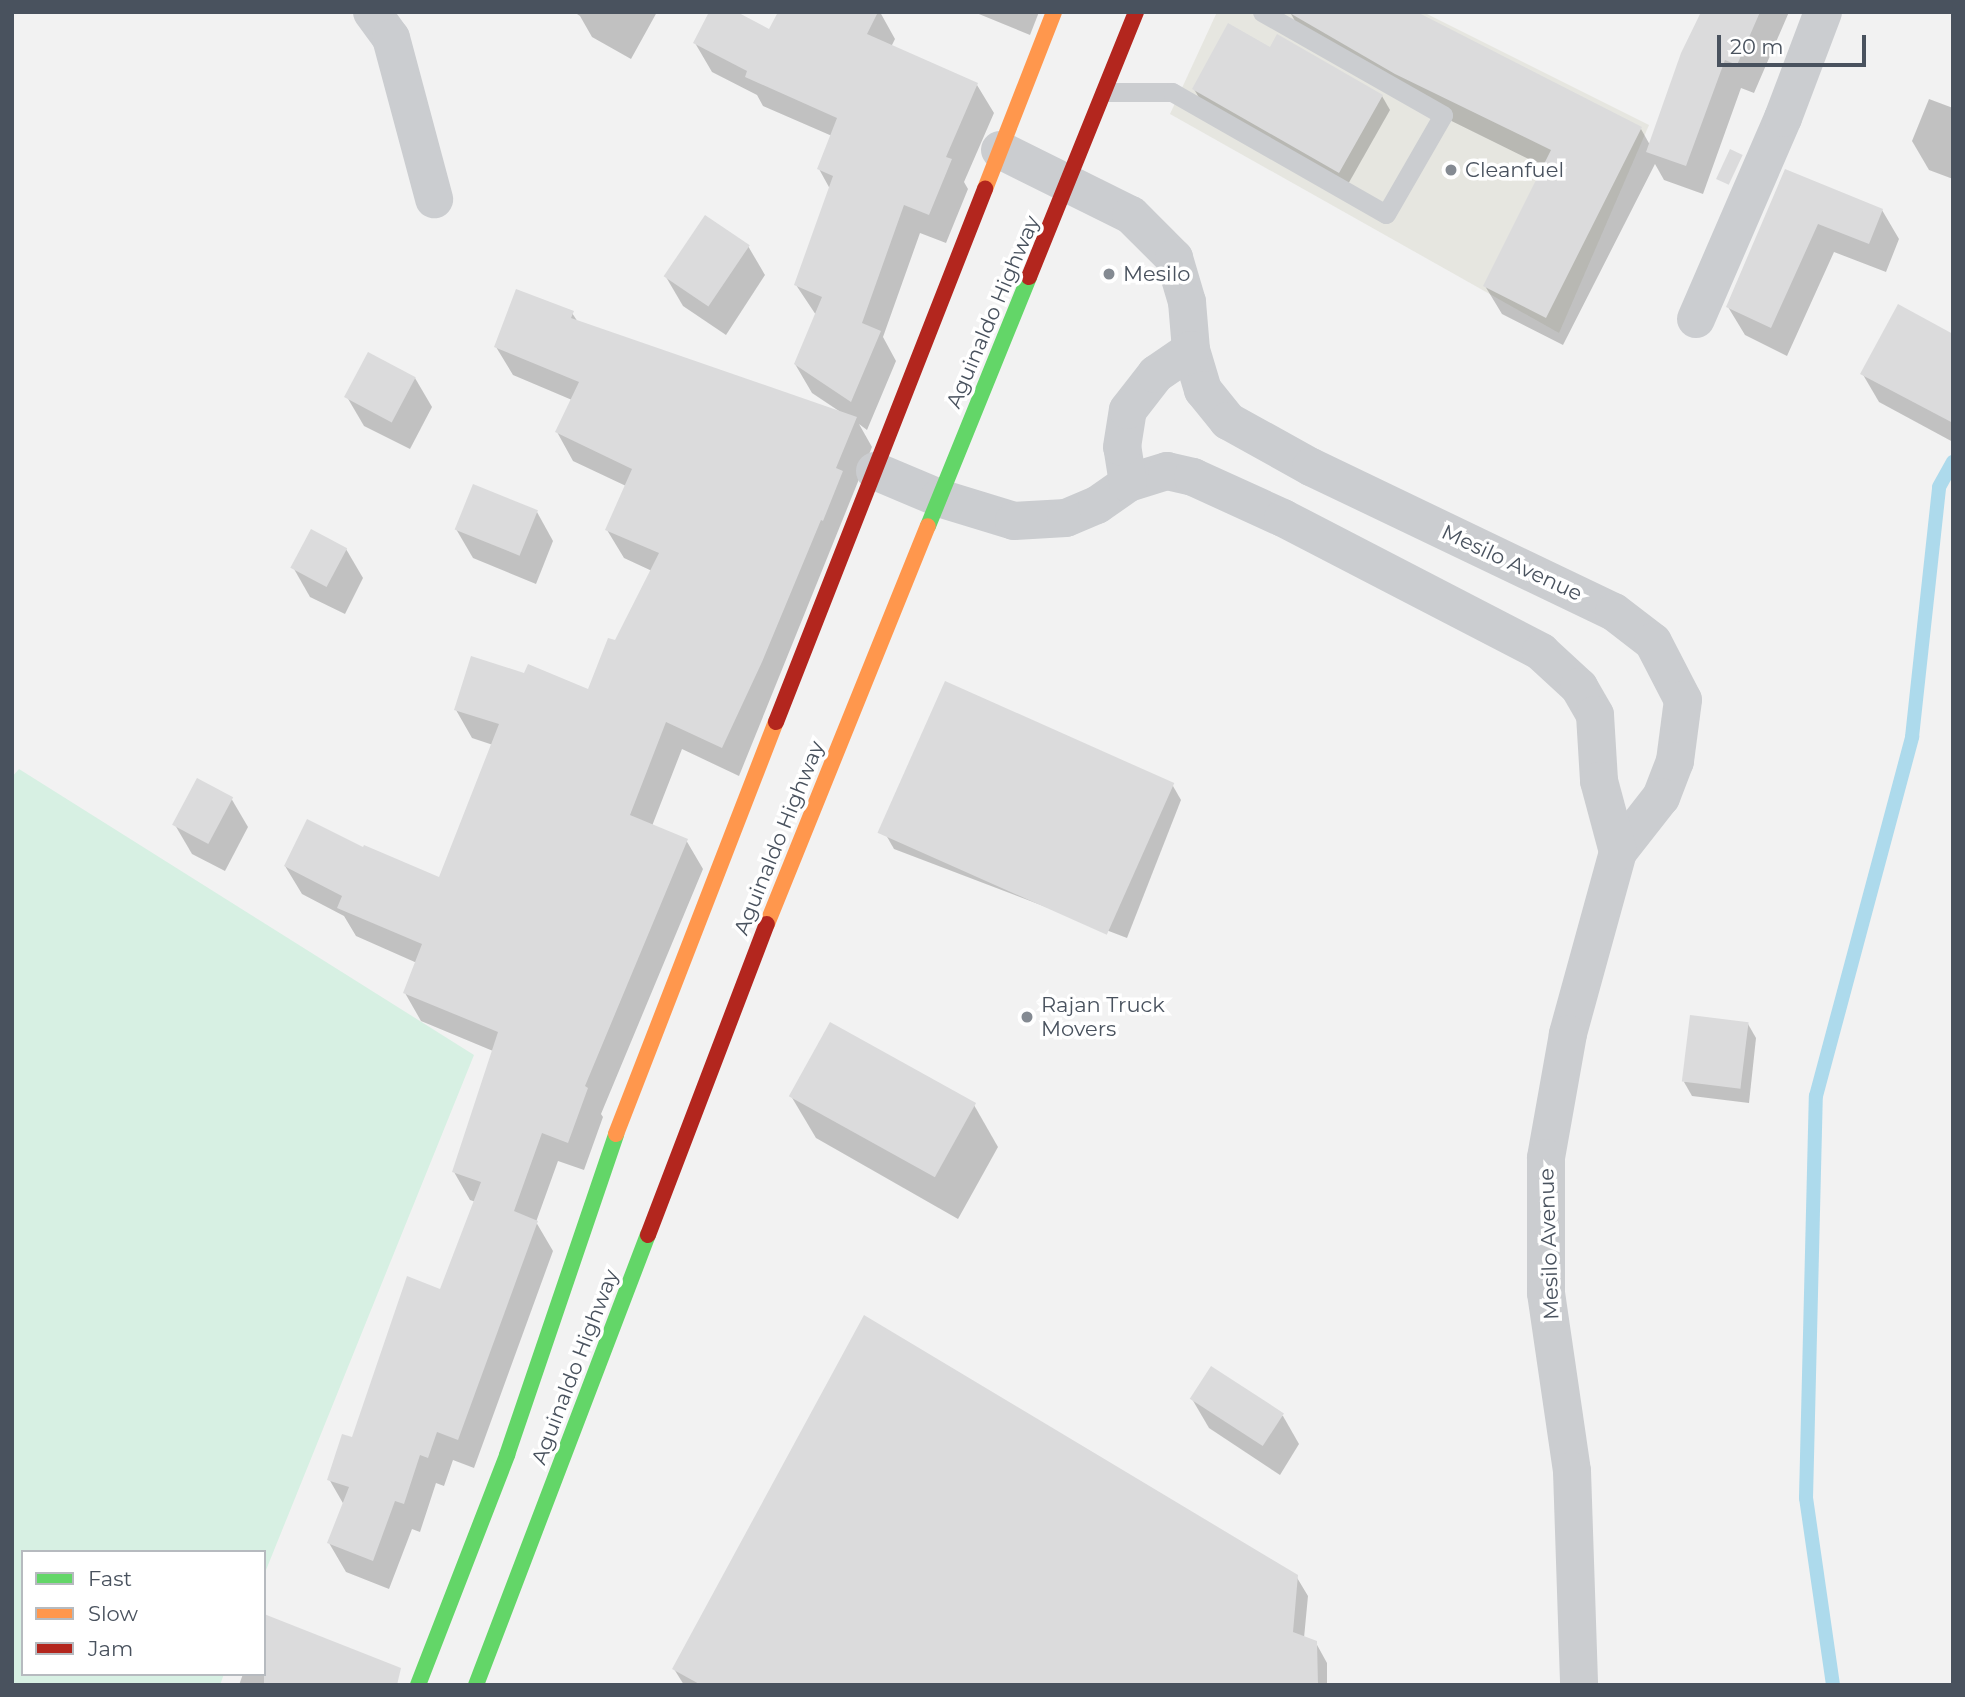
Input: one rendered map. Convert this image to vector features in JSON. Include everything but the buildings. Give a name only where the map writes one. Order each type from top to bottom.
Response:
[{"type":"main road","name":"Aguinaldo Highway","points":[[418,1685],[507,1455],[601,1171],[1054,12]]},
{"type":"main road","name":"Aguinaldo Highway","points":[[476,1685],[765,928],[1069,184],[1136,12]]},
{"type":"street","points":[[372,12],[391,38],[434,199]]},
{"type":"street","points":[[1696,319],[1783,118],[1823,12]]},
{"type":"street","name":"Mesilo Avenue","points":[[1000,150],[1131,215],[1174,258],[1187,302],[1191,351],[1203,390],[1228,421],[1311,467],[1614,612],[1653,642],[1684,700],[1675,761],[1661,797],[1618,852],[1568,1034],[1546,1158],[1546,1293],[1572,1471],[1580,1685]]},
{"type":"street","points":[[1128,483],[1122,447],[1128,410],[1156,374],[1191,351]]},
{"type":"street","points":[[1283,519],[1311,467]]},
{"type":"street","points":[[875,471],[939,498],[1014,520],[1066,518],[1097,505],[1128,483],[1167,471],[1194,477],[1283,519],[1541,652],[1580,687],[1595,715],[1599,780],[1618,852]]},
{"type":"lane","points":[[1105,92],[1172,92],[1386,214],[1443,115],[1262,12]]},
{"type":"shaded area","name":"Cleanfuel","points":[[1217,12],[1423,12],[1649,125],[1559,333],[1170,114]]},
{"type":"green space","points":[[19,769],[474,1055],[266,1570],[266,1550],[21,1550],[21,1676],[223,1676],[220,1685],[12,1685],[12,777]]},
{"type":"waterway","points":[[1833,1685],[1806,1498],[1816,1096],[1912,737],[1939,487],[1953,462]]},
{"type":"traffic: fast","points":[[928,526],[1029,277]]},
{"type":"traffic: fast","points":[[418,1685],[507,1455],[616,1134]]},
{"type":"traffic: fast","points":[[476,1685],[648,1235]]},
{"type":"traffic: slow","points":[[985,189],[1054,12]]},
{"type":"traffic: slow","points":[[767,924],[928,526]]},
{"type":"traffic: slow","points":[[616,1134],[776,722]]},
{"type":"traffic: jam","points":[[1029,277],[1136,12]]},
{"type":"traffic: jam","points":[[776,722],[985,189]]},
{"type":"traffic: jam","points":[[648,1235],[767,924]]},
{"type":"place","name":"Cleanfuel","points":[[1451,170]]},
{"type":"place","name":"Mesilo","points":[[1109,274]]},
{"type":"place","name":"Rajan Truck Movers","points":[[1027,1017]]}]
